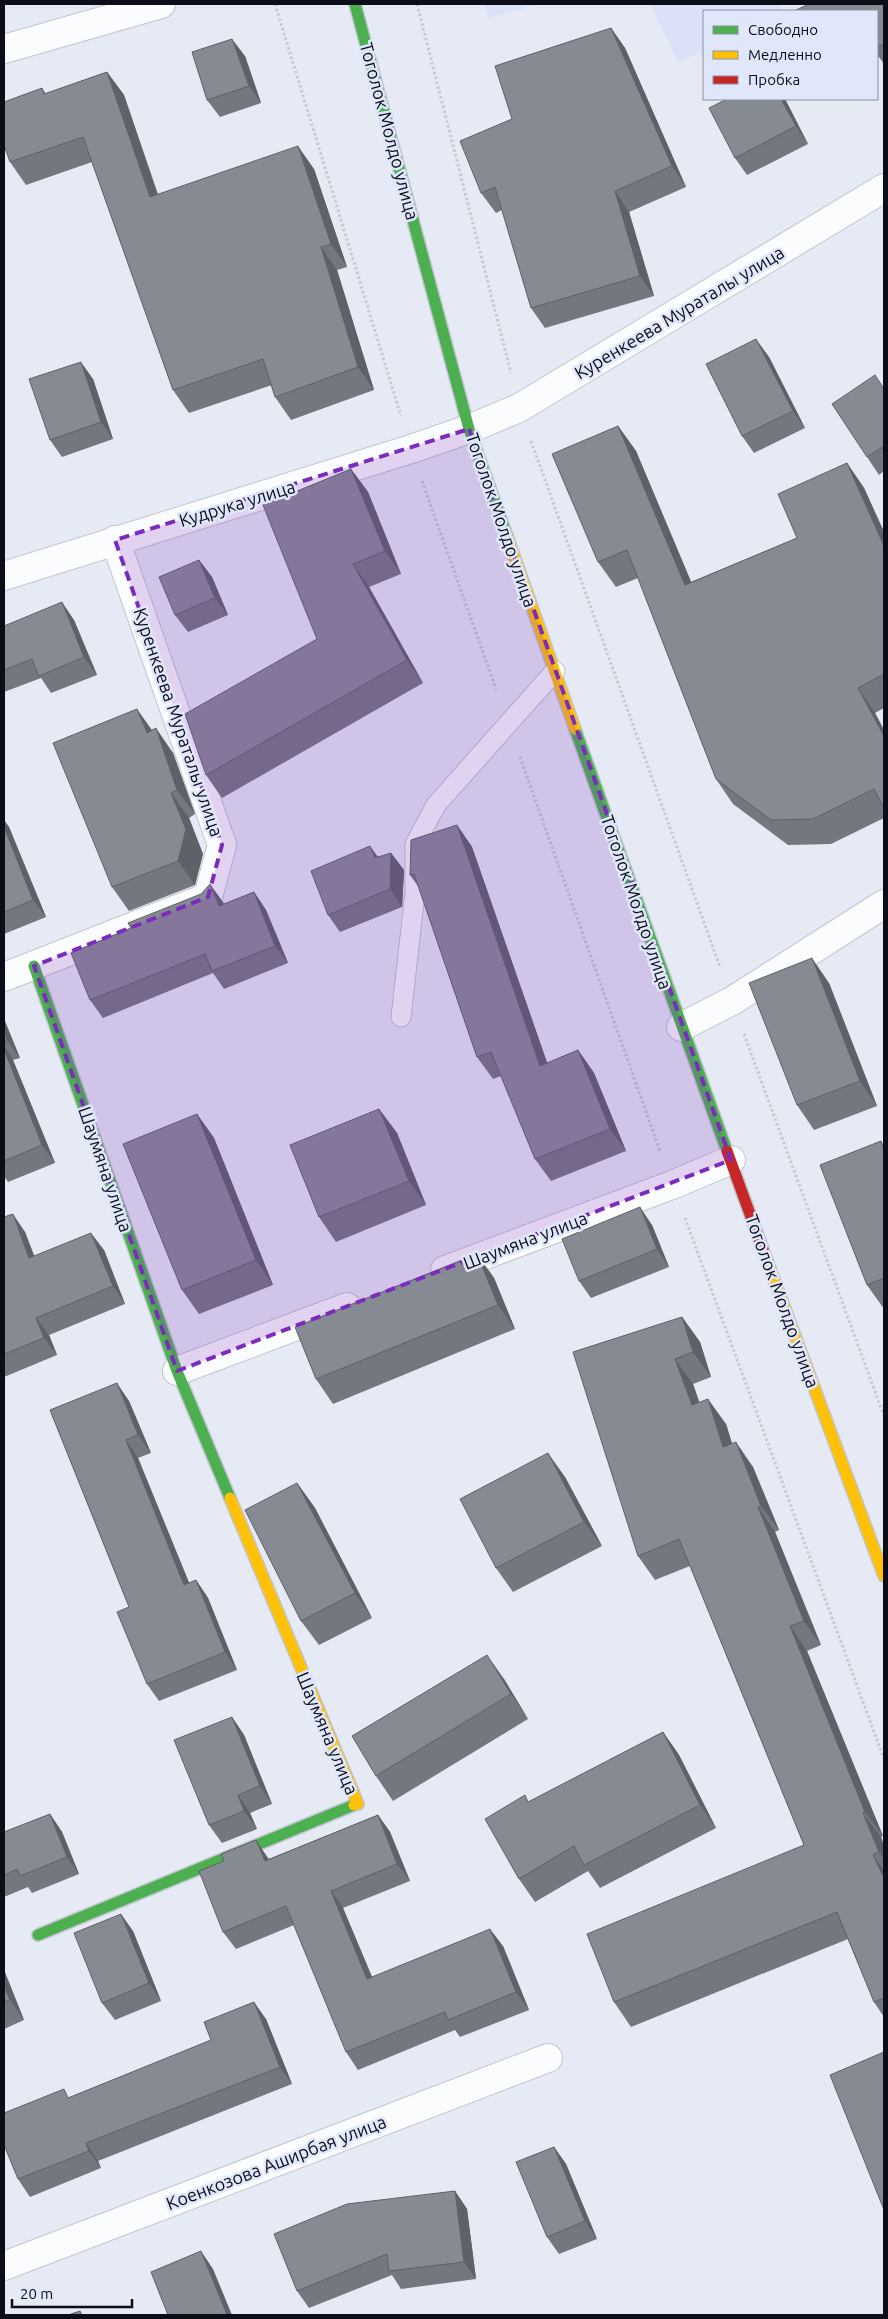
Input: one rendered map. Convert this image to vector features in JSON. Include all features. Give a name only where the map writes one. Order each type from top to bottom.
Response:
[{"type":"main road","name":"Тоголок Молдо улица","points":[[355,4],[470,429],[681,1027],[732,1160],[884,1576]]},
{"type":"main road","name":"Шаумяна улица","points":[[34,966],[177,1371],[358,1804],[38,1935]]},
{"type":"street","points":[[4,49],[161,4]]},
{"type":"street","name":"Куренкеева Мураталы улица","points":[[470,429],[519,408],[884,188]]},
{"type":"street","name":"Кудрука улица","points":[[4,576],[470,429]]},
{"type":"street","name":"Куренкеева Мураталы улица","points":[[4,977],[208,897],[222,845],[115,540]]},
{"type":"street","points":[[681,1027],[732,1001],[884,904]]},
{"type":"street","name":"Шаумяна улица","points":[[420,1280],[672,1185],[732,1160]]},
{"type":"street","points":[[177,1371],[373,1297]]},
{"type":"street","name":"Коенкозова Аширбая улица","points":[[4,2266],[548,2058]]},
{"type":"lane","points":[[401,1017],[415,893],[415,844],[436,805],[555,671]]},
{"type":"path","points":[[275,4],[411,449],[672,1185],[884,1759]]},
{"type":"path","points":[[417,4],[519,408],[732,1001],[884,1416]]},
{"type":"highlighted area","points":[[469,429],[731,1160],[177,1371],[34,966],[208,897],[222,845],[115,540]]},
{"type":"shaded area","points":[[484,4],[538,4],[489,18]]},
{"type":"shaded area","points":[[650,4],[779,4],[782,10],[703,10],[703,51],[678,62]]},
{"type":"building","points":[[809,4],[884,4],[884,44],[878,47],[878,10],[796,10]]},
{"type":"building","points":[[611,28],[672,166],[615,191],[640,276],[531,308],[495,187],[481,193],[460,141],[512,119],[495,66]]},
{"type":"building","points":[[232,39],[249,86],[207,100],[192,52]]},
{"type":"building","points":[[107,72],[150,197],[298,146],[331,244],[321,247],[358,367],[275,397],[263,359],[173,390],[83,137],[10,162],[4,145],[4,102],[42,88],[44,94]]},
{"type":"building","points":[[725,100],[782,100],[796,126],[735,158],[709,108]]},
{"type":"building","points":[[756,339],[793,411],[742,436],[706,364]]},
{"type":"building","points":[[81,362],[101,422],[50,440],[29,379]]},
{"type":"building","points":[[875,375],[884,389],[884,446],[867,457],[832,404]]},
{"type":"building","points":[[618,426],[685,585],[797,538],[778,494],[847,463],[884,546],[884,674],[858,688],[884,736],[884,808],[874,789],[813,819],[771,820],[716,779],[627,550],[598,562],[552,454]]},
{"type":"building","points":[[351,469],[385,551],[353,564],[407,660],[206,775],[185,714],[317,639],[263,505]]},
{"type":"building","points":[[199,560],[215,598],[175,615],[159,577]]},
{"type":"building","points":[[62,602],[84,657],[39,676],[32,659],[4,670],[4,626]]},
{"type":"building","points":[[137,709],[147,733],[156,728],[177,790],[171,793],[186,829],[178,861],[112,887],[53,743]]},
{"type":"building","points":[[457,825],[540,1066],[578,1050],[610,1129],[535,1159],[491,1052],[477,1057],[414,874],[410,875],[411,840]]},
{"type":"building","points":[[4,827],[33,900],[4,912]]},
{"type":"building","points":[[370,846],[375,858],[391,853],[390,889],[328,915],[311,871]]},
{"type":"building","points":[[210,884],[219,906],[254,892],[275,946],[212,971],[205,954],[90,1000],[71,953],[131,928],[128,923],[201,894]]},
{"type":"building","points":[[812,958],[860,1081],[797,1105],[749,983]]},
{"type":"building","points":[[4,1031],[7,1040],[4,1042]]},
{"type":"building","points":[[4,1049],[42,1145],[4,1161]]},
{"type":"building","points":[[379,1109],[409,1181],[319,1217],[290,1145]]},
{"type":"building","points":[[197,1114],[256,1260],[182,1290],[123,1144]]},
{"type":"building","points":[[881,1141],[884,1150],[884,1278],[867,1285],[820,1165]]},
{"type":"building","points":[[640,1207],[657,1249],[579,1281],[562,1239]]},
{"type":"building","points":[[13,1214],[29,1258],[91,1233],[113,1286],[36,1318],[44,1338],[4,1354],[4,1217]]},
{"type":"building","points":[[477,1254],[498,1305],[316,1379],[295,1327]]},
{"type":"building","points":[[682,1317],[693,1352],[675,1359],[692,1405],[708,1399],[723,1447],[736,1442],[761,1506],[758,1507],[804,1621],[790,1626],[865,1812],[863,1813],[879,1852],[873,1855],[884,1878],[884,1998],[874,2002],[837,1912],[614,2002],[587,1934],[804,1845],[679,1539],[638,1556],[573,1352]]},
{"type":"building","points":[[117,1383],[138,1435],[126,1440],[184,1585],[196,1580],[225,1652],[147,1684],[117,1612],[129,1607],[50,1410]]},
{"type":"building","points":[[548,1453],[584,1522],[496,1568],[460,1499]]},
{"type":"building","points":[[297,1483],[355,1593],[301,1621],[245,1510]]},
{"type":"building","points":[[487,1655],[511,1694],[376,1776],[352,1736]]},
{"type":"building","points":[[232,1717],[260,1786],[238,1795],[244,1811],[209,1825],[174,1740]]},
{"type":"building","points":[[663,1732],[700,1805],[584,1865],[574,1846],[519,1879],[485,1819],[525,1795],[528,1802]]},
{"type":"building","points":[[50,1814],[67,1857],[20,1876],[17,1869],[4,1875],[4,1832]]},
{"type":"building","points":[[378,1815],[397,1864],[331,1891],[367,1979],[490,1929],[516,1992],[448,2020],[445,2012],[346,2052],[286,1906],[223,1932],[199,1871],[224,1861],[221,1854],[256,1840],[265,1861]]},
{"type":"building","points":[[121,1914],[149,1983],[102,2003],[74,1933]]},
{"type":"building","points":[[4,1985],[10,2000],[4,2002]]},
{"type":"building","points":[[254,2002],[280,2067],[86,2143],[89,2151],[18,2179],[4,2145],[4,2113],[64,2089],[68,2098],[211,2040],[204,2022]]},
{"type":"building","points":[[884,2052],[884,2210],[830,2075]]},
{"type":"building","points":[[554,2147],[585,2221],[547,2237],[516,2162]]},
{"type":"building","points":[[455,2191],[464,2262],[389,2271],[387,2254],[297,2291],[274,2234],[347,2204]]},
{"type":"building","points":[[201,2251],[227,2315],[168,2315],[151,2272]]},
{"type":"building","points":[[80,2311],[82,2315],[68,2315]]},
{"type":"traffic: fast","points":[[355,4],[469,429],[507,536]]},
{"type":"traffic: fast","points":[[575,729],[727,1151]]},
{"type":"traffic: fast","points":[[34,966],[177,1371],[230,1498]]},
{"type":"traffic: fast","points":[[38,1935],[354,1805]]},
{"type":"traffic: slow","points":[[507,536],[575,729]]},
{"type":"traffic: slow","points":[[766,1258],[884,1576]]},
{"type":"traffic: slow","points":[[230,1498],[358,1804],[354,1805]]},
{"type":"traffic: jam","points":[[727,1151],[766,1258]]}]
